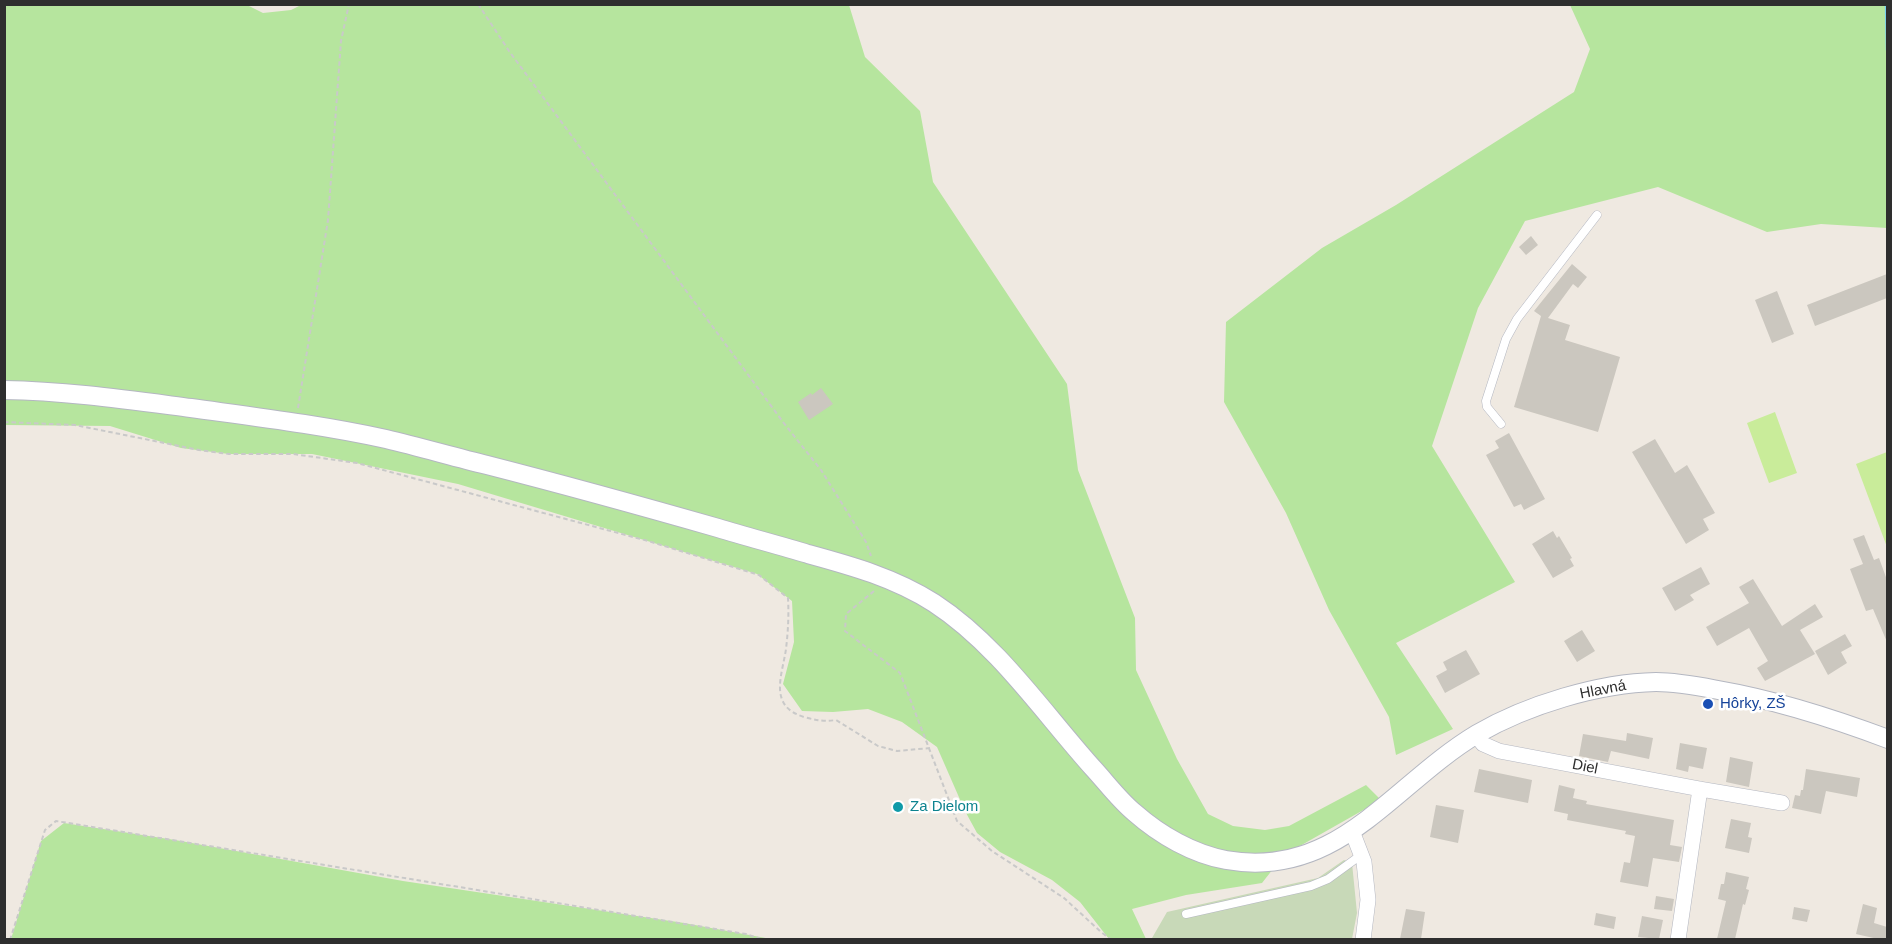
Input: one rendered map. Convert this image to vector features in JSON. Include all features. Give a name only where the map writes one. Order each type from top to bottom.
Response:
[{"type":"street","name":"Hlavná","points":[[4,390],[42,390],[90,395],[296,423],[383,438],[616,498],[876,573],[929,600],[958,620],[984,644],[1133,812],[1160,833],[1210,856],[1256,863],[1281,861],[1305,856],[1330,846],[1352,831],[1442,757],[1476,735],[1509,718],[1547,704],[1612,687],[1657,682],[1679,683],[1763,698],[1828,717],[1887,739]]},
{"type":"street","name":"Diel","points":[[1476,735],[1483,744],[1499,750],[1782,803]]},
{"type":"street","points":[[1678,939],[1700,789]]},
{"type":"street","points":[[1352,831],[1364,862],[1368,900],[1363,939]]},
{"type":"lane","points":[[1501,424],[1487,407],[1486,401],[1506,339],[1517,319],[1597,215]]},
{"type":"lane","points":[[1186,914],[1311,886],[1328,879],[1361,855]]},
{"type":"path","points":[[296,423],[328,220],[341,41],[349,4]]},
{"type":"path","points":[[478,4],[516,60],[783,422],[821,470],[866,542]]},
{"type":"path","points":[[4,422],[75,425],[229,454],[293,454],[357,463],[648,541],[759,575],[788,598],[789,621],[779,694],[788,709],[800,716],[823,722],[836,720],[878,747],[897,750],[930,748]]},
{"type":"path","points":[[876,573],[874,590],[846,614],[845,631],[900,673],[957,821],[992,851],[1064,898],[1101,932],[1112,939]]},
{"type":"path","points":[[10,939],[45,830],[56,821],[746,934],[764,939]]},
{"type":"green space","points":[[245,4],[263,13],[291,10],[303,4],[849,5],[865,57],[920,111],[933,182],[1067,384],[1078,470],[1135,618],[1136,670],[1177,759],[1208,814],[1233,826],[1265,830],[1289,826],[1366,785],[1381,800],[1284,855],[1262,883],[1186,895],[1132,909],[1146,939],[1109,939],[1080,902],[1052,880],[1000,852],[977,833],[937,747],[902,722],[868,709],[833,712],[802,711],[783,684],[794,642],[792,601],[757,574],[458,484],[312,454],[229,454],[181,448],[110,426],[5,425],[5,5]]},
{"type":"green space","points":[[1570,5],[1887,5],[1887,228],[1821,224],[1767,232],[1658,187],[1525,221],[1478,308],[1432,446],[1515,582],[1396,643],[1453,729],[1396,755],[1389,717],[1329,610],[1286,513],[1224,402],[1226,322],[1322,248],[1396,205],[1574,92],[1590,49]]},
{"type":"green space","points":[[1775,412],[1797,473],[1769,483],[1747,423]]},
{"type":"green space","points":[[1887,452],[1887,547],[1856,464]]},
{"type":"green space","points":[[64,823],[175,840],[403,881],[684,923],[771,939],[11,939],[41,841]]},
{"type":"green space","points":[[1344,860],[1352,863],[1357,913],[1352,939],[1155,940],[1152,938],[1167,912],[1318,878]]},
{"type":"building","points":[[1531,236],[1538,245],[1526,255],[1519,247]]},
{"type":"building","points":[[1572,264],[1587,277],[1578,288],[1573,284],[1548,318],[1570,325],[1565,340],[1620,357],[1598,432],[1514,407],[1541,316],[1534,311]]},
{"type":"building","points":[[1887,274],[1887,298],[1815,326],[1807,305]]},
{"type":"building","points":[[1777,291],[1794,334],[1772,343],[1755,300]]},
{"type":"building","points":[[821,388],[833,404],[809,420],[798,402]]},
{"type":"building","points":[[1509,433],[1545,499],[1524,510],[1521,504],[1514,507],[1486,455],[1499,448],[1495,441]]},
{"type":"building","points":[[1655,439],[1675,473],[1687,465],[1715,513],[1703,519],[1709,530],[1686,544],[1632,452]]},
{"type":"building","points":[[1553,531],[1557,538],[1559,536],[1574,566],[1553,578],[1532,544]]},
{"type":"building","points":[[1864,535],[1874,560],[1879,558],[1887,580],[1887,642],[1873,609],[1866,611],[1850,569],[1863,564],[1853,539]]},
{"type":"building","points":[[1701,567],[1710,584],[1690,595],[1694,600],[1675,611],[1662,588]]},
{"type":"building","points":[[1753,579],[1782,626],[1815,604],[1823,617],[1800,630],[1815,654],[1765,681],[1757,668],[1768,661],[1749,628],[1717,646],[1706,627],[1749,603],[1739,587]]},
{"type":"building","points":[[1582,630],[1595,651],[1577,662],[1564,641]]},
{"type":"building","points":[[1845,634],[1852,646],[1841,652],[1847,663],[1828,675],[1815,651]]},
{"type":"building","points":[[1466,650],[1480,674],[1445,693],[1436,676],[1447,670],[1443,662]]},
{"type":"building","points":[[1627,733],[1653,738],[1649,759],[1611,751],[1608,762],[1579,756],[1583,734],[1626,741]]},
{"type":"building","points":[[1680,743],[1707,748],[1703,769],[1689,766],[1688,772],[1676,769]]},
{"type":"building","points":[[1730,757],[1753,762],[1749,787],[1726,782]]},
{"type":"building","points":[[1479,769],[1532,780],[1528,803],[1474,792]]},
{"type":"building","points":[[1806,769],[1860,778],[1857,797],[1826,791],[1821,814],[1792,808],[1795,795],[1800,796],[1803,790]]},
{"type":"building","points":[[1559,785],[1575,789],[1573,798],[1587,801],[1586,804],[1674,820],[1670,845],[1682,847],[1679,862],[1653,858],[1648,887],[1620,882],[1624,862],[1630,863],[1635,836],[1625,834],[1626,831],[1567,820],[1568,814],[1554,811]]},
{"type":"building","points":[[1436,805],[1464,810],[1458,843],[1430,837]]},
{"type":"building","points":[[1731,819],[1751,823],[1748,837],[1752,838],[1749,853],[1725,848]]},
{"type":"building","points":[[1726,872],[1749,877],[1746,889],[1749,890],[1745,905],[1743,904],[1735,939],[1717,939],[1726,901],[1718,899]]},
{"type":"building","points":[[1656,896],[1674,899],[1672,911],[1654,909]]},
{"type":"building","points":[[1863,904],[1877,908],[1874,923],[1887,927],[1887,939],[1856,934]]},
{"type":"building","points":[[1794,907],[1810,910],[1807,922],[1792,919]]},
{"type":"building","points":[[1406,909],[1425,912],[1421,939],[1400,939]]},
{"type":"building","points":[[1596,913],[1616,917],[1614,929],[1594,925]]},
{"type":"building","points":[[1642,916],[1663,920],[1659,939],[1638,937]]},
{"type":"waterway","points":[[1887,4],[1888,50]]},
{"type":"place","name":"Hôrky, ZŠ","points":[[1708,704]]},
{"type":"place","name":"Za Dielom","points":[[898,807]]}]
